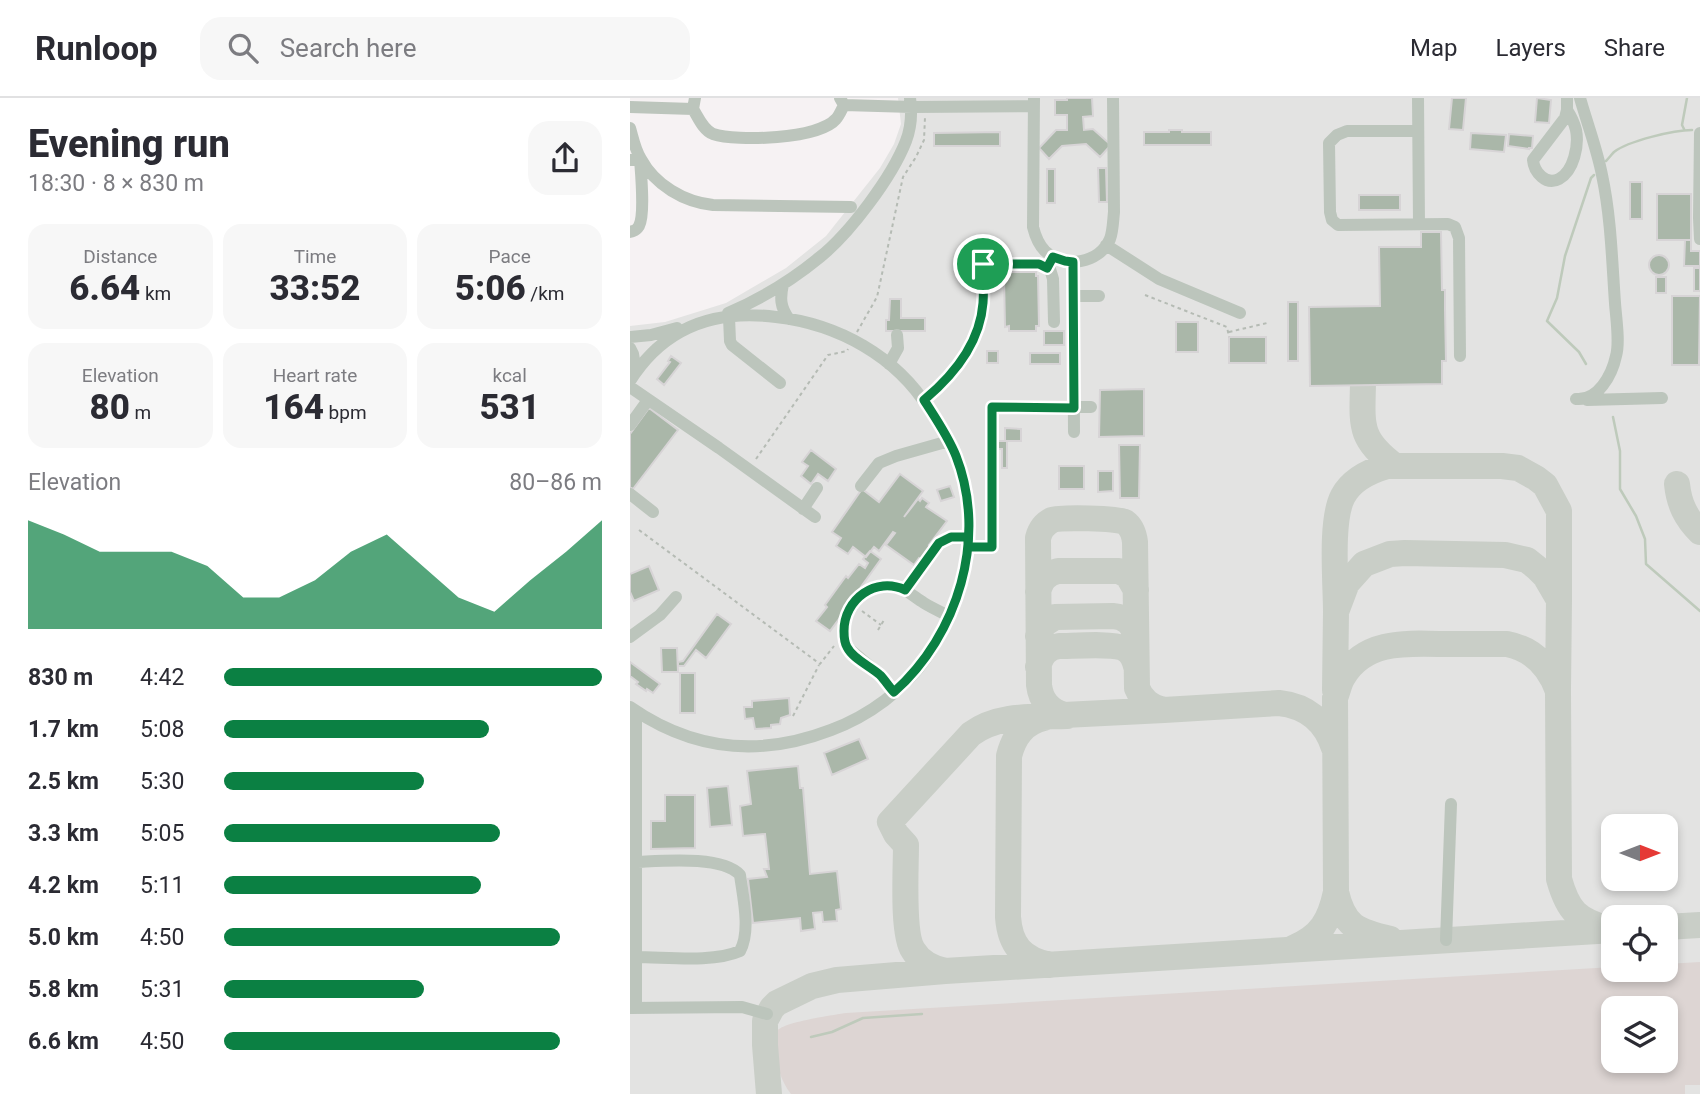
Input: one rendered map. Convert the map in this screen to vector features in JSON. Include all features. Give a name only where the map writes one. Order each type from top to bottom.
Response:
[{"type":"street","points":[[983,264],[1081,262],[1102,251],[1113,229],[1113,98]]},
{"type":"street","points":[[1418,98],[1419,224]]},
{"type":"street","points":[[1580,98],[1602,174],[1609,219],[1617,355],[1609,376],[1596,393],[1579,399],[1661,398]]},
{"type":"street","points":[[630,107],[694,103],[701,124],[711,133],[738,137],[776,137],[805,134],[824,128],[836,120],[842,101],[911,102],[925,106],[1034,102],[1033,226],[1037,240],[1050,262],[1054,279],[1054,322]]},
{"type":"street","points":[[633,376],[659,345],[688,328],[741,308],[783,284],[822,256],[862,211],[891,170],[907,139],[911,102]]},
{"type":"street","points":[[1567,104],[1577,132],[1576,150],[1566,174],[1551,181],[1536,171],[1533,160],[1565,118],[1567,104]]},
{"type":"street","points":[[630,128],[642,194],[641,220],[639,226],[630,232]]},
{"type":"street","points":[[1418,131],[1347,131],[1337,135],[1329,143],[1329,200],[1332,220],[1338,225],[1448,224],[1455,228],[1459,237],[1460,356]]},
{"type":"street","points":[[1700,133],[1700,239]]},
{"type":"street","points":[[635,160],[663,185],[702,204],[851,207]]},
{"type":"street","points":[[1106,245],[1159,279],[1240,313]]},
{"type":"street","points":[[924,400],[952,374],[974,339],[983,303],[983,249]]},
{"type":"street","points":[[1073,262],[1074,432]]},
{"type":"street","points":[[783,284],[780,298],[782,308],[789,319]]},
{"type":"street","points":[[1073,296],[1099,296]]},
{"type":"street","points":[[630,337],[651,335],[729,317],[755,315],[789,319],[824,328],[853,340],[889,364],[924,400],[949,441],[964,486],[968,512],[968,542],[963,579],[949,616],[926,658],[913,674],[872,710],[845,725],[805,740],[746,747],[712,743],[676,731],[633,709],[636,862],[633,1007],[742,1007],[768,1014]]},
{"type":"street","points":[[729,317],[732,345],[780,383]]},
{"type":"street","points":[[889,364],[898,348],[897,335]]},
{"type":"street","points":[[630,348],[634,354],[633,376]]},
{"type":"street","points":[[630,387],[815,517]]},
{"type":"street","points":[[630,425],[648,400]]},
{"type":"street","points":[[905,590],[939,543],[951,537],[992,547],[992,407],[1091,407]]},
{"type":"street","points":[[861,486],[879,463],[949,441]]},
{"type":"street","points":[[803,509],[817,488]]},
{"type":"street","points":[[631,495],[653,512]]},
{"type":"street","points":[[894,692],[879,674],[847,647],[844,634],[846,619],[853,604],[865,592],[877,586],[892,585],[949,616]]},
{"type":"street","points":[[630,637],[660,615],[676,597]]},
{"type":"street","points":[[1446,940],[1451,804]]},
{"type":"street","points":[[636,862],[691,860],[733,869],[740,875],[746,930],[744,945],[732,955],[636,957]]},
{"type":"path","points":[[749,469],[828,355],[847,351],[877,297],[903,177],[924,140],[925,106]]},
{"type":"path","points":[[1144,295],[1227,327],[1229,337]]},
{"type":"path","points":[[1228,332],[1267,323]]},
{"type":"path","points":[[639,530],[820,664]]},
{"type":"path","points":[[853,604],[881,625]]},
{"type":"path","points":[[878,630],[884,620]]},
{"type":"path","points":[[793,716],[820,664],[844,634]]},
{"type":"shaded area","points":[[898,98],[1700,98],[1700,1094],[630,1094],[630,326],[665,322],[726,303],[786,268],[826,236],[880,168],[894,144],[901,124]]},
{"type":"shaded area","points":[[1700,962],[1700,1085],[1685,1085],[1685,1094],[791,1094],[778,1064],[775,1036],[777,1031],[809,1019],[846,1013],[1601,968],[1601,982],[1678,982],[1678,963]]},
{"type":"building","points":[[1092,98],[1093,116],[1083,117],[1084,130],[1093,129],[1111,145],[1100,157],[1086,144],[1062,146],[1049,159],[1039,148],[1056,130],[1067,130],[1067,115],[1055,115],[1055,100]]},
{"type":"building","points":[[1452,98],[1466,98],[1463,130],[1449,129]]},
{"type":"building","points":[[1537,98],[1551,100],[1549,123],[1535,122]]},
{"type":"building","points":[[1000,132],[1000,146],[934,146],[934,133]]},
{"type":"building","points":[[1144,132],[1211,132],[1211,145],[1144,145]]},
{"type":"building","points":[[1471,133],[1506,135],[1504,152],[1470,149]]},
{"type":"building","points":[[1509,134],[1533,136],[1532,148],[1508,146]]},
{"type":"building","points":[[1098,168],[1106,168],[1107,202],[1099,202]]},
{"type":"building","points":[[1047,169],[1055,169],[1055,203],[1047,203]]},
{"type":"building","points":[[1630,182],[1642,182],[1642,219],[1630,219]]},
{"type":"building","points":[[1657,194],[1691,194],[1691,240],[1657,240]]},
{"type":"building","points":[[1359,195],[1400,195],[1400,210],[1359,210]]},
{"type":"building","points":[[1421,232],[1441,232],[1446,361],[1442,361],[1442,384],[1310,386],[1309,307],[1380,306],[1379,247],[1421,247]]},
{"type":"building","points":[[1685,240],[1691,240],[1691,251],[1700,251],[1700,266],[1684,266]]},
{"type":"building","points":[[1659,255],[1666,258],[1669,265],[1666,272],[1659,275],[1652,272],[1649,265],[1652,258]]},
{"type":"building","points":[[1694,268],[1700,268],[1700,291],[1694,291]]},
{"type":"building","points":[[1007,272],[1036,272],[1038,276],[1039,326],[1036,326],[1036,331],[1009,331],[1009,326],[1005,327],[1004,277],[1007,277]]},
{"type":"building","points":[[1656,277],[1666,277],[1666,293],[1656,293]]},
{"type":"building","points":[[1672,296],[1700,296],[1699,365],[1672,365]]},
{"type":"building","points":[[890,299],[901,299],[901,318],[925,318],[925,331],[886,331]]},
{"type":"building","points":[[1288,302],[1298,302],[1298,361],[1288,361]]},
{"type":"building","points":[[1176,322],[1198,322],[1198,352],[1176,352]]},
{"type":"building","points":[[1044,331],[1064,331],[1064,345],[1044,345]]},
{"type":"building","points":[[1229,337],[1266,337],[1266,363],[1229,363]]},
{"type":"building","points":[[987,351],[998,351],[998,363],[987,363]]},
{"type":"building","points":[[1030,353],[1060,353],[1060,364],[1030,364]]},
{"type":"building","points":[[671,356],[681,363],[664,385],[657,379],[670,362],[668,361]]},
{"type":"building","points":[[1144,389],[1144,436],[1099,437],[1100,390]]},
{"type":"building","points":[[649,408],[678,430],[633,489],[630,487],[630,434]]},
{"type":"building","points":[[1005,428],[1021,429],[1021,441],[1005,441]]},
{"type":"building","points":[[998,441],[1007,441],[1007,468],[1002,468],[1002,449],[998,449]]},
{"type":"building","points":[[1119,445],[1140,445],[1139,498],[1120,498]]},
{"type":"building","points":[[811,450],[836,469],[828,481],[818,474],[811,484],[801,476],[808,466],[802,462]]},
{"type":"building","points":[[1059,466],[1084,466],[1084,489],[1059,489]]},
{"type":"building","points":[[1098,471],[1113,471],[1113,491],[1098,492]]},
{"type":"building","points":[[900,474],[923,491],[904,517],[918,499],[920,501],[922,498],[929,503],[926,507],[947,521],[929,545],[931,546],[922,560],[919,558],[914,565],[886,545],[895,533],[893,532],[879,551],[874,547],[866,557],[853,547],[848,554],[836,546],[841,538],[832,532],[862,489],[879,502]]},
{"type":"building","points":[[950,486],[954,497],[941,501],[937,490]]},
{"type":"building","points":[[870,551],[881,559],[830,631],[816,621],[846,576],[848,578],[859,564],[865,568],[868,563],[863,559]]},
{"type":"building","points":[[649,566],[659,590],[634,601],[630,592],[630,574]]},
{"type":"building","points":[[717,614],[731,624],[706,658],[696,650],[684,666],[678,666],[678,662],[683,661]]},
{"type":"building","points":[[661,648],[677,648],[678,672],[662,672]]},
{"type":"building","points":[[630,662],[660,684],[653,693],[636,684],[638,682],[630,676]]},
{"type":"building","points":[[680,673],[695,673],[695,713],[680,713]]},
{"type":"building","points":[[789,698],[790,715],[781,718],[780,724],[771,725],[771,728],[755,729],[753,718],[745,719],[744,707],[752,707],[752,701]]},
{"type":"building","points":[[859,739],[868,759],[832,775],[824,753]]},
{"type":"building","points":[[798,766],[800,788],[803,788],[810,874],[837,871],[841,909],[836,910],[837,921],[823,922],[822,912],[813,913],[815,929],[801,931],[800,918],[753,923],[748,879],[767,877],[764,869],[769,869],[765,834],[743,836],[740,806],[751,804],[747,771]]},
{"type":"building","points":[[728,786],[732,825],[710,827],[707,788]]},
{"type":"building","points":[[665,795],[695,795],[695,848],[651,849],[651,821],[665,821]]},
{"type":"waterway","points":[[1684,129],[1682,125],[1687,98]]},
{"type":"waterway","points":[[1606,161],[1614,152],[1640,140],[1692,130]]},
{"type":"waterway","points":[[1586,364],[1579,352],[1547,321],[1557,298],[1565,256],[1594,175]]},
{"type":"waterway","points":[[1613,417],[1620,451],[1620,489],[1636,516],[1645,539],[1646,564],[1700,611]]},
{"type":"waterway","points":[[811,1037],[832,1032],[863,1018],[922,1014]]},
{"type":"taxiway","points":[[1363,384],[1365,431],[1375,448],[1395,466]]},
{"type":"taxiway","points":[[1336,612],[1335,536],[1339,507],[1343,496],[1356,480],[1387,466],[1502,466],[1518,468],[1545,485],[1559,511],[1559,600]]},
{"type":"taxiway","points":[[1677,484],[1684,510],[1700,532]]},
{"type":"taxiway","points":[[1164,710],[1064,715],[1050,708],[1044,700],[1039,685],[1038,538],[1043,528],[1052,520],[1112,520],[1125,522],[1131,528],[1135,542],[1137,688],[1147,702],[1164,710],[1279,703],[1289,705],[1314,717],[1326,730],[1334,748]]},
{"type":"taxiway","points":[[1335,690],[1336,612],[1347,583],[1364,564],[1390,554],[1405,553],[1505,555],[1527,560],[1537,568],[1559,600],[1558,689]]},
{"type":"taxiway","points":[[1038,592],[1045,578],[1058,571],[1119,571],[1128,576],[1136,590]]},
{"type":"taxiway","points":[[1038,636],[1044,624],[1055,617],[1113,616],[1128,622],[1136,637]]},
{"type":"taxiway","points":[[1390,939],[1354,926],[1343,913],[1336,892],[1335,698],[1343,677],[1362,657],[1373,650],[1413,644],[1507,644],[1532,654],[1545,666],[1558,691],[1559,879],[1566,899],[1575,913],[1601,926]]},
{"type":"taxiway","points":[[1038,667],[1043,656],[1051,649],[1059,646],[1092,645],[1126,649],[1132,655],[1136,666]]},
{"type":"taxiway","points":[[945,971],[923,961],[910,942],[905,900],[906,845],[890,822],[971,734],[1005,720],[1067,716]]},
{"type":"taxiway","points":[[1044,718],[1021,731],[1009,756],[1008,917],[1011,935],[1019,949],[1032,959],[1050,965]]},
{"type":"taxiway","points":[[1293,948],[1311,939],[1323,926],[1331,911],[1336,892]]},
{"type":"taxiway","points":[[1678,926],[1700,925]]},
{"type":"taxiway","points":[[769,1094],[765,1021],[772,1008],[812,986],[837,980],[1601,931]]},
{"type":"route","points":[[983,264],[983,303],[974,339],[952,374],[924,400],[944,430],[961,470],[968,512],[968,537],[968,547],[967,562],[945,626],[926,658],[894,692],[879,674],[852,654],[847,647],[844,626],[853,604],[865,592],[877,586],[892,585],[905,590],[939,543],[947,538],[968,537],[968,547],[992,547],[992,407],[1074,408],[1073,262],[1053,257],[1047,268],[1039,264],[983,264]]}]
